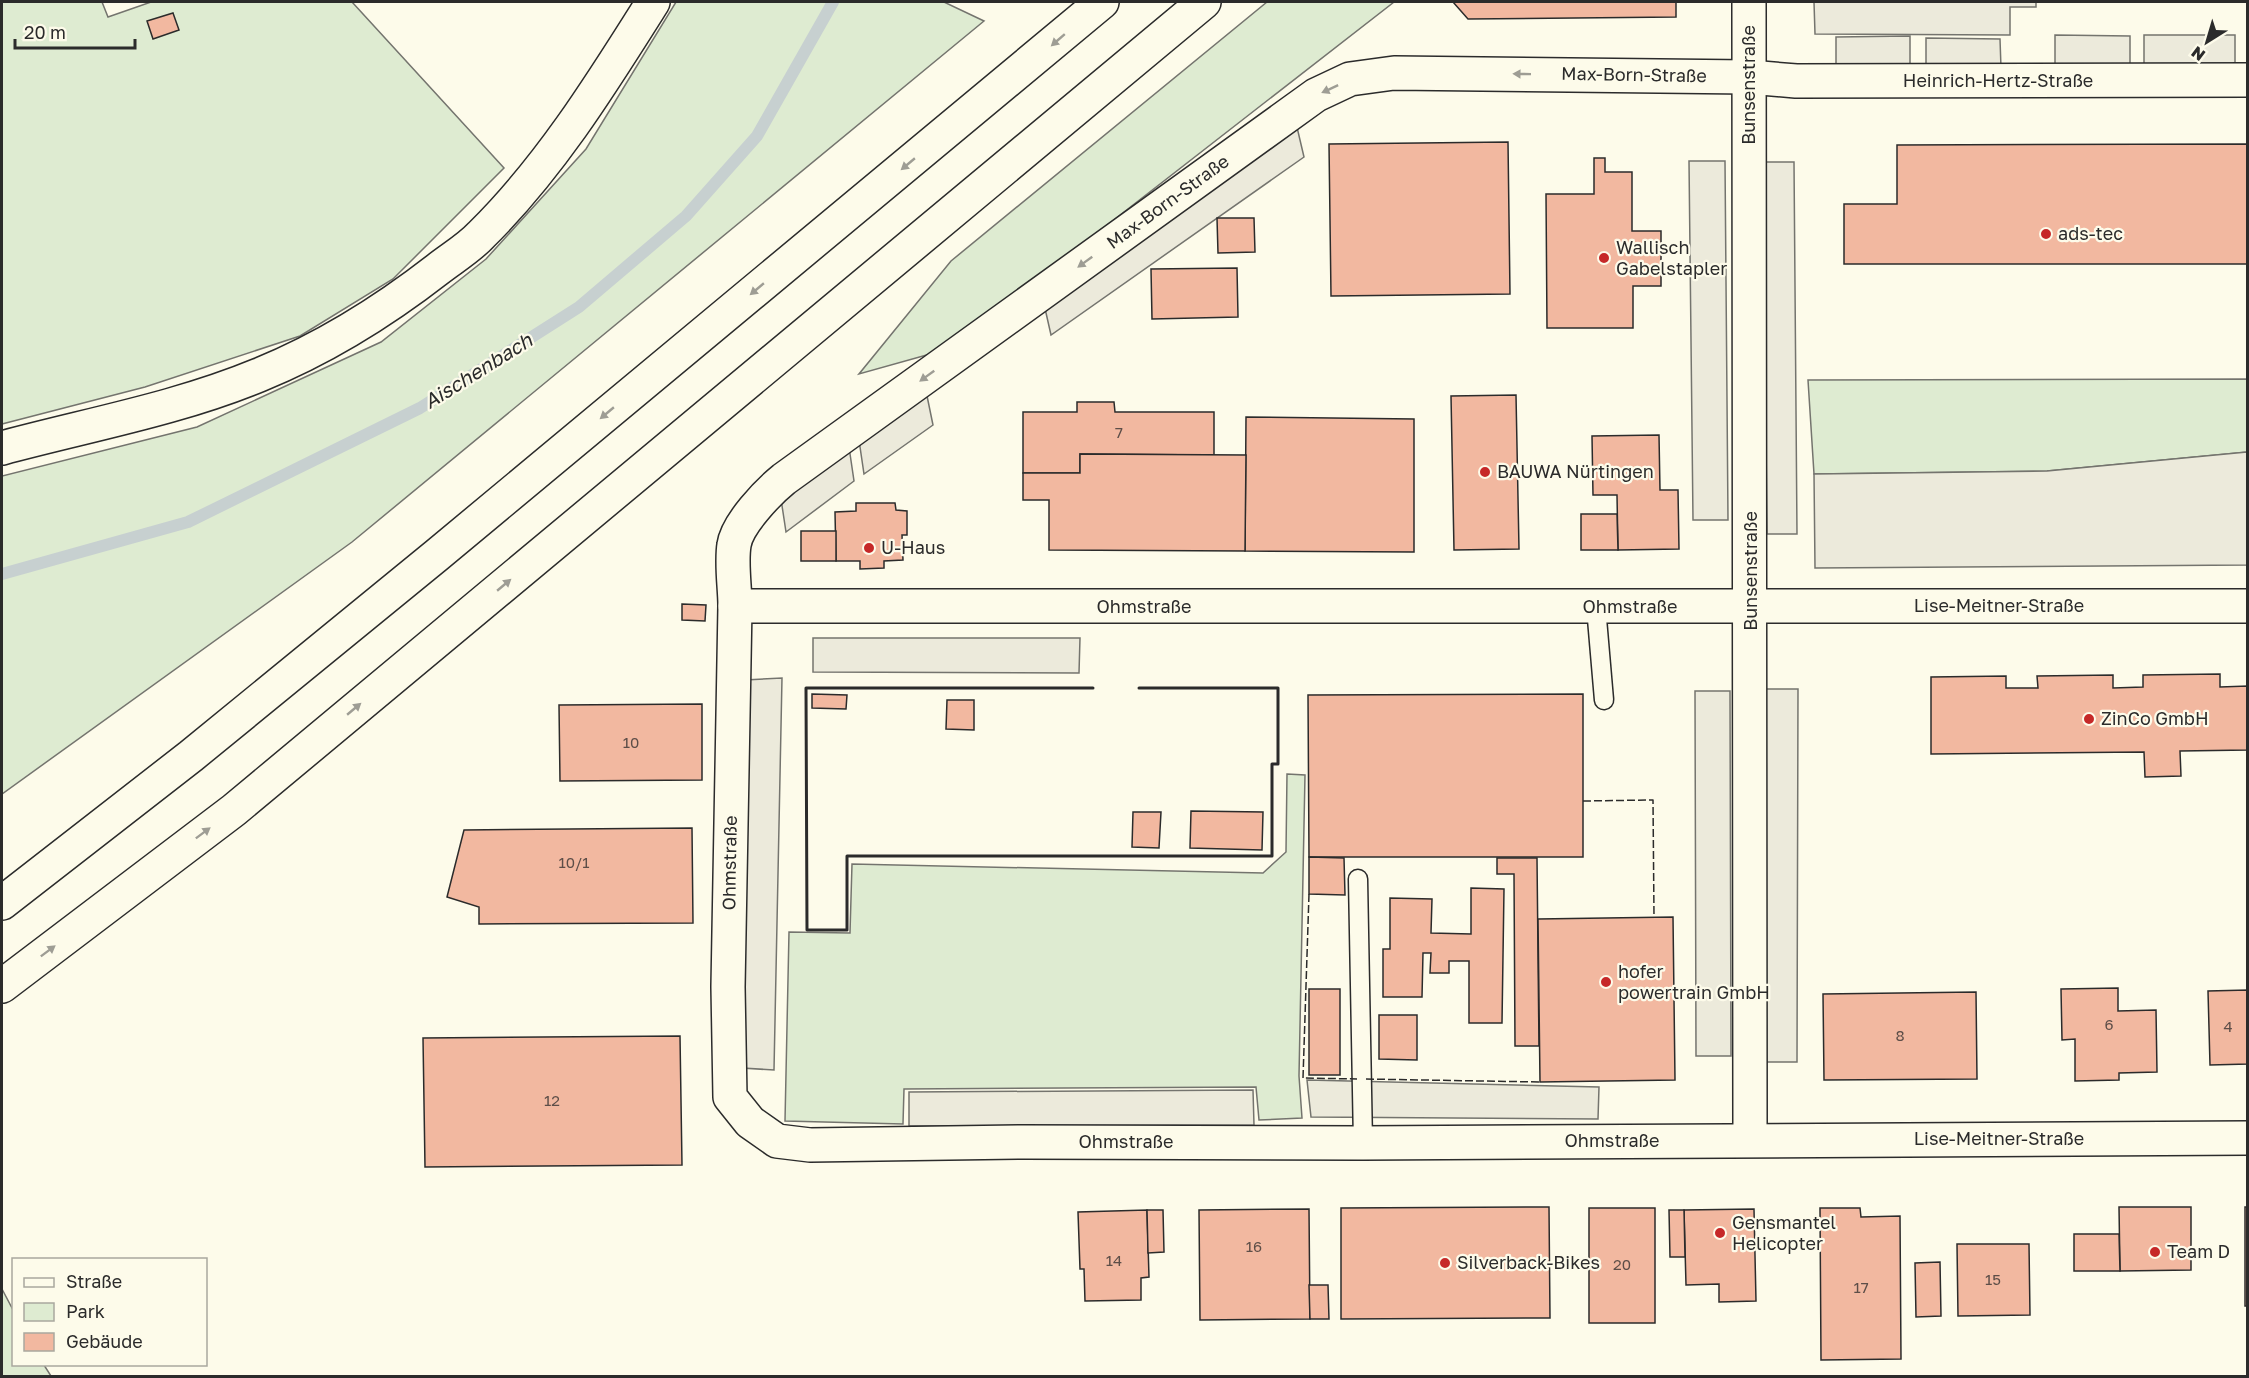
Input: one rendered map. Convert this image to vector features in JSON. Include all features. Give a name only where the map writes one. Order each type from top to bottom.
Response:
[{"type":"main road","points":[[2,448],[196,398],[260,375],[324,343],[395,302],[480,236],[544,164],[599,87],[653,2]]},
{"type":"main road","points":[[2,903],[190,756],[437,555],[1102,2]]},
{"type":"main road","points":[[2,986],[234,810],[1204,2]]},
{"type":"main road","name":"Bunsenstraße","points":[[1749,2],[1750,1140]]},
{"type":"main road","name":"Max-Born-Straße","points":[[735,606],[734,544],[747,519],[768,492],[1316,95],[1350,79],[1394,73],[1749,76]]},
{"type":"main road","name":"Heinrich-Hertz-Straße","points":[[1749,76],[1796,81],[2247,80]]},
{"type":"main road","name":"Ohmstraße","points":[[1750,1140],[1363,1143],[1024,1142],[810,1145],[777,1141],[750,1122],[730,1097],[728,1062],[735,606],[1751,606]]},
{"type":"main road","name":"Lise-Meitner-Straße","points":[[1751,606],[2247,606]]},
{"type":"main road","name":"Lise-Meitner-Straße","points":[[1750,1140],[2247,1138]]},
{"type":"lane","points":[[1596,607],[1604,700]]},
{"type":"lane","points":[[1358,879],[1363,1143]]},
{"type":"green space","points":[[2,2],[102,2],[108,17],[151,2],[352,2],[504,168],[393,279],[300,336],[145,387],[2,424]]},
{"type":"green space","points":[[676,2],[944,2],[984,21],[352,542],[2,794],[2,476],[197,427],[381,342],[486,259],[586,149]]},
{"type":"green space","points":[[1267,2],[1394,2],[948,349],[859,374],[951,261]]},
{"type":"green space","points":[[2247,379],[2247,452],[2047,471],[1814,474],[1808,380]]},
{"type":"green space","points":[[1287,774],[1305,775],[1299,1076],[1302,1118],[1259,1120],[1256,1087],[904,1089],[903,1124],[785,1121],[789,932],[850,933],[852,864],[1263,873],[1286,852]]},
{"type":"green space","points":[[2,1289],[12,1308],[12,1366],[45,1366],[51,1376],[2,1376]]},
{"type":"shaded area","points":[[1814,2],[2036,2],[2036,7],[2010,7],[2010,35],[1815,34]]},
{"type":"shaded area","points":[[2055,35],[2130,36],[2130,66],[2055,66]]},
{"type":"shaded area","points":[[2144,35],[2235,35],[2235,67],[2144,67]]},
{"type":"shaded area","points":[[1910,36],[1910,67],[1836,68],[1836,37]]},
{"type":"shaded area","points":[[1926,38],[2000,39],[2001,68],[1926,68]]},
{"type":"shaded area","points":[[1296,123],[1304,157],[1051,335],[1044,304]]},
{"type":"shaded area","points":[[1689,161],[1725,161],[1728,520],[1693,520]]},
{"type":"shaded area","points":[[1763,162],[1794,162],[1797,534],[1767,534]]},
{"type":"shaded area","points":[[926,391],[933,425],[864,474],[859,440]]},
{"type":"shaded area","points":[[849,447],[854,481],[786,532],[781,499]]},
{"type":"shaded area","points":[[2247,452],[2247,565],[1815,568],[1814,474],[2047,471]]},
{"type":"shaded area","points":[[813,638],[1080,638],[1079,673],[813,672]]},
{"type":"shaded area","points":[[782,678],[774,1070],[742,1068],[745,680]]},
{"type":"shaded area","points":[[1766,689],[1798,689],[1797,1062],[1765,1062]]},
{"type":"shaded area","points":[[1695,691],[1730,691],[1731,1056],[1696,1056]]},
{"type":"shaded area","points":[[1307,1080],[1599,1087],[1598,1119],[1311,1117]]},
{"type":"shaded area","points":[[1253,1090],[1254,1125],[909,1126],[909,1092]]},
{"type":"building","points":[[1453,2],[1676,2],[1676,17],[1468,19]]},
{"type":"building","points":[[173,13],[179,30],[153,39],[147,21]]},
{"type":"building","points":[[1508,142],[1510,294],[1331,296],[1329,144]]},
{"type":"building","name":"ads-tec","points":[[2248,144],[2248,264],[1844,264],[1844,204],[1897,204],[1897,145]]},
{"type":"building","name":"Wallisch Gabelstapler","points":[[1594,158],[1605,158],[1605,172],[1632,172],[1632,231],[1661,231],[1661,286],[1633,286],[1633,328],[1547,328],[1546,194],[1594,194]]},
{"type":"building","points":[[1217,218],[1254,218],[1255,252],[1218,253]]},
{"type":"building","points":[[1237,268],[1238,317],[1152,319],[1151,269]]},
{"type":"building","name":"BAUWA Nürtingen","points":[[1516,395],[1519,549],[1454,550],[1451,396]]},
{"type":"building","points":[[1077,402],[1114,402],[1115,412],[1214,412],[1214,455],[1080,454],[1080,473],[1023,473],[1023,412],[1077,412]]},
{"type":"building","points":[[1246,417],[1414,419],[1414,552],[1245,551]]},
{"type":"building","points":[[1659,435],[1660,490],[1678,490],[1679,549],[1618,550],[1617,495],[1593,495],[1592,436]]},
{"type":"building","points":[[1080,454],[1246,455],[1245,551],[1049,550],[1049,500],[1023,500],[1023,473],[1080,473]]},
{"type":"building","name":"U-Haus","points":[[856,503],[895,503],[896,510],[907,511],[907,535],[902,535],[903,560],[884,561],[884,568],[860,569],[860,561],[836,561],[835,512],[856,511]]},
{"type":"building","points":[[1581,514],[1617,514],[1618,550],[1581,550]]},
{"type":"building","points":[[801,531],[836,531],[836,561],[801,561]]},
{"type":"building","points":[[682,604],[706,605],[705,621],[682,620]]},
{"type":"building","name":"ZinCo GmbH","points":[[2220,674],[2220,687],[2248,686],[2248,750],[2180,751],[2181,776],[2145,777],[2144,752],[1931,754],[1931,677],[2006,676],[2006,688],[2038,688],[2037,676],[2113,675],[2113,688],[2143,687],[2143,675]]},
{"type":"building","points":[[812,694],[847,695],[846,709],[812,708]]},
{"type":"building","points":[[1583,694],[1583,857],[1309,857],[1308,695]]},
{"type":"building","points":[[947,700],[974,700],[974,730],[946,729]]},
{"type":"building","points":[[702,704],[702,780],[560,781],[559,705]]},
{"type":"building","points":[[1191,811],[1263,812],[1262,850],[1190,848]]},
{"type":"building","points":[[1133,812],[1161,812],[1159,848],[1132,847]]},
{"type":"building","points":[[692,828],[693,923],[479,924],[479,907],[447,897],[464,830]]},
{"type":"building","points":[[1309,857],[1344,858],[1345,895],[1309,894]]},
{"type":"building","points":[[1497,858],[1537,858],[1539,1046],[1515,1046],[1514,874],[1497,874]]},
{"type":"building","points":[[1471,888],[1504,889],[1502,1023],[1469,1023],[1469,961],[1449,961],[1449,973],[1430,973],[1431,953],[1423,953],[1422,997],[1383,997],[1383,949],[1390,949],[1390,898],[1432,899],[1431,933],[1471,934]]},
{"type":"building","name":"hofer powertrain GmbH","points":[[1673,917],[1675,1080],[1540,1082],[1538,919]]},
{"type":"building","points":[[2118,988],[2118,1011],[2156,1010],[2157,1072],[2119,1073],[2119,1080],[2075,1081],[2075,1039],[2062,1040],[2061,989]]},
{"type":"building","points":[[1309,989],[1340,989],[1340,1075],[1309,1075]]},
{"type":"building","points":[[2248,990],[2248,1064],[2210,1065],[2208,991]]},
{"type":"building","points":[[1976,992],[1977,1079],[1824,1080],[1823,994]]},
{"type":"building","points":[[1379,1015],[1417,1015],[1417,1060],[1379,1059]]},
{"type":"building","points":[[680,1036],[682,1165],[425,1167],[423,1038]]},
{"type":"building","name":"Silverback-Bikes","points":[[1549,1207],[1550,1318],[1341,1319],[1341,1208]]},
{"type":"building","name":"Team D","points":[[2119,1207],[2191,1207],[2191,1270],[2120,1271]]},
{"type":"building","points":[[2245,1207],[2248,1207],[2248,1306],[2245,1306]]},
{"type":"building","points":[[1589,1208],[1655,1208],[1655,1323],[1589,1323]]},
{"type":"building","points":[[1820,1208],[1860,1208],[1861,1217],[1900,1216],[1901,1359],[1821,1360]]},
{"type":"building","points":[[1309,1209],[1310,1319],[1200,1320],[1199,1210]]},
{"type":"building","name":"Gensmantel Helicopter","points":[[1754,1209],[1756,1301],[1719,1302],[1719,1284],[1686,1285],[1684,1210]]},
{"type":"building","points":[[1147,1210],[1149,1277],[1141,1278],[1141,1300],[1085,1301],[1084,1269],[1080,1269],[1078,1212]]},
{"type":"building","points":[[1147,1210],[1163,1210],[1164,1252],[1148,1253]]},
{"type":"building","points":[[1669,1210],[1684,1210],[1685,1257],[1670,1257]]},
{"type":"building","points":[[2074,1234],[2119,1234],[2120,1271],[2074,1271]]},
{"type":"building","points":[[1957,1244],[2029,1244],[2030,1315],[1958,1316]]},
{"type":"building","points":[[1940,1262],[1941,1316],[1916,1317],[1915,1263]]},
{"type":"building","points":[[1309,1285],[1328,1285],[1329,1319],[1310,1319]]},
{"type":"waterway","name":"Aischenbach","points":[[2,574],[188,522],[420,408],[579,307],[686,216],[757,136],[833,2]]},
{"type":"fence","points":[[1583,801],[1653,800],[1654,917]]},
{"type":"fence","points":[[1309,894],[1303,1078],[1357,1079]]},
{"type":"fence","points":[[1366,1079],[1540,1082]]},
{"type":"wall","points":[[1093,688],[806,688],[807,930],[847,930],[847,856],[1272,856],[1272,764],[1278,764],[1278,688],[1139,688]]},
{"type":"place","name":"ads-tec","points":[[2046,234]]},
{"type":"place","name":"Wallisch Gabelstapler","points":[[1604,258]]},
{"type":"place","name":"BAUWA Nürtingen","points":[[1485,472]]},
{"type":"place","name":"U-Haus","points":[[869,548]]},
{"type":"place","name":"ZinCo GmbH","points":[[2089,719]]},
{"type":"place","name":"hofer powertrain GmbH","points":[[1606,982]]},
{"type":"place","name":"Gensmantel Helicopter","points":[[1720,1233]]},
{"type":"place","name":"Team D","points":[[2155,1252]]},
{"type":"place","name":"Silverback-Bikes","points":[[1445,1263]]}]
